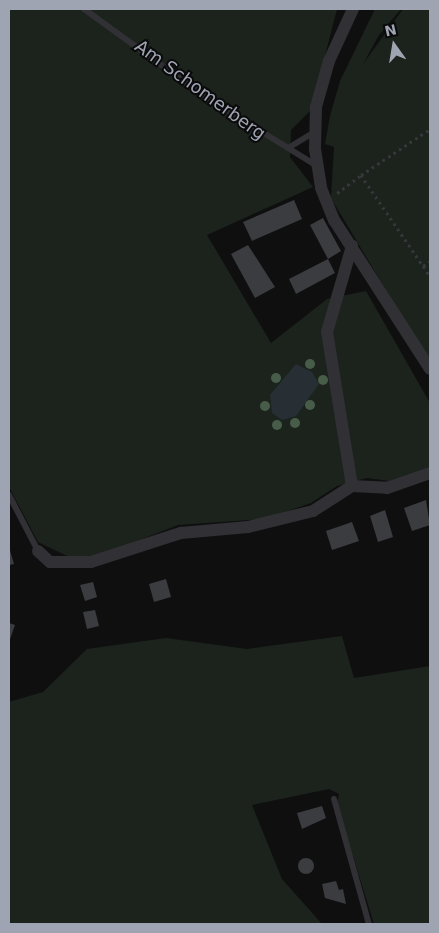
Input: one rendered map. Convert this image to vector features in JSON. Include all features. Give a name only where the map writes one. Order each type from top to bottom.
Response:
[{"type":"street","points":[[353,9],[329,61],[316,107],[315,131],[318,166],[326,201],[352,246],[430,369]]},
{"type":"street","points":[[352,246],[327,332],[352,486]]},
{"type":"street","points":[[38,551],[50,562],[91,562],[181,533],[248,527],[313,511],[352,486],[387,488],[430,473]]},
{"type":"lane","name":"Am Schomerberg","points":[[84,9],[199,93],[318,166]]},
{"type":"lane","points":[[288,148],[315,131]]},
{"type":"lane","points":[[9,495],[38,551]]},
{"type":"lane","points":[[334,799],[369,924]]},
{"type":"path","points":[[326,201],[430,129]]},
{"type":"path","points":[[362,175],[430,276]]},
{"type":"path","points":[[423,266],[430,261]]},
{"type":"shaded area","points":[[9,9],[337,9],[311,110],[291,130],[290,157],[313,187],[207,235],[271,343],[327,299],[366,291],[430,403],[430,467],[389,481],[367,478],[337,486],[311,503],[264,519],[178,525],[93,558],[67,556],[38,542],[9,487]]},
{"type":"shaded area","points":[[375,9],[401,9],[379,35],[363,64],[403,9],[430,9],[430,364],[331,198],[334,147],[325,144],[330,116],[340,81]]},
{"type":"shaded area","points":[[296,364],[312,372],[319,384],[296,416],[282,420],[272,413],[270,395]]},
{"type":"shaded area","points":[[342,636],[354,678],[430,666],[430,924],[374,924],[337,804],[339,794],[329,789],[252,805],[282,879],[322,924],[9,924],[9,702],[43,692],[87,649],[166,638],[247,649]]},
{"type":"building","points":[[294,200],[302,219],[252,241],[243,222]]},
{"type":"building","points":[[323,218],[341,251],[328,259],[310,225]]},
{"type":"building","points":[[248,245],[275,287],[255,298],[231,254]]},
{"type":"building","points":[[328,259],[335,273],[296,294],[289,279]]},
{"type":"building","points":[[426,500],[430,525],[412,531],[404,508]]},
{"type":"building","points":[[385,510],[393,537],[378,542],[370,516]]},
{"type":"building","points":[[352,522],[359,541],[332,550],[326,531]]},
{"type":"building","points":[[9,547],[14,564],[9,565]]},
{"type":"building","points":[[166,579],[171,597],[154,602],[149,584]]},
{"type":"building","points":[[93,582],[97,597],[85,601],[80,585]]},
{"type":"building","points":[[95,610],[99,626],[87,629],[83,612]]},
{"type":"building","points":[[9,623],[15,625],[9,642]]},
{"type":"building","points":[[322,806],[326,818],[302,829],[297,813]]},
{"type":"building","points":[[303,858],[309,858],[314,863],[312,872],[303,874],[298,869],[298,863]]},
{"type":"building","points":[[336,881],[339,890],[343,889],[346,904],[325,898],[322,884]]}]
